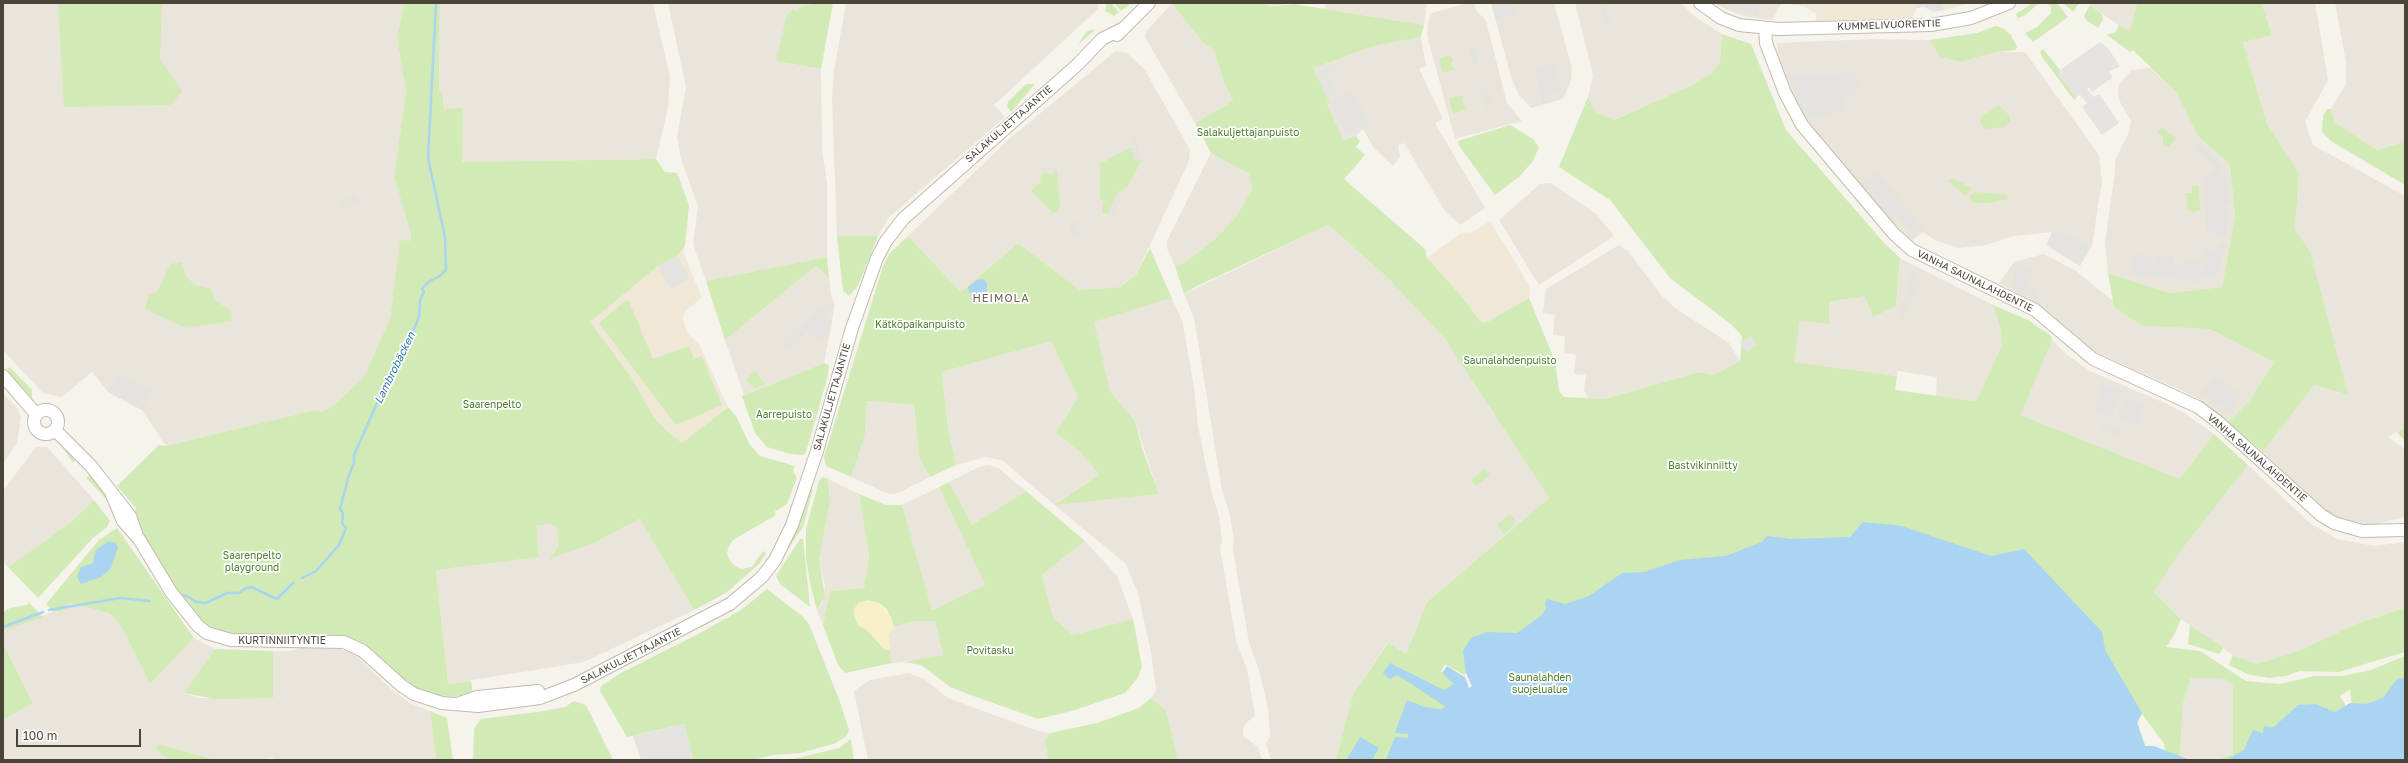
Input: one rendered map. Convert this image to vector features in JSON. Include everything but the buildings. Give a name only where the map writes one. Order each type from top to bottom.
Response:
[{"type":"street","name":"SALAKULJETTAJANTIE","points":[[456,704],[466,707],[540,698],[561,690],[724,608],[749,590],[762,577],[775,560],[792,525],[817,452],[852,328],[874,264],[886,241],[903,218],[1076,65],[1108,46],[1122,29],[1149,3]]},
{"type":"street","name":"KUMMELIVUORENTIE","points":[[1700,3],[1728,21],[1739,25],[1765,29],[1931,25],[1971,18],[1989,13],[2010,3]]},
{"type":"street","name":"VANHA SAUNALAHDENTIE","points":[[1765,29],[1766,43],[1785,93],[1802,125],[1894,234],[1912,250],[2035,310],[2093,359],[2198,407],[2217,421],[2321,514],[2334,523],[2362,531],[2405,530]]},
{"type":"street","points":[[3,376],[36,414]]},
{"type":"street","points":[[45,410],[53,412],[58,421],[55,430],[46,434],[37,431],[34,424],[36,414],[45,410]]},
{"type":"street","name":"KURTINNIITYNTIE","points":[[55,430],[91,466],[112,495],[130,516],[138,539],[168,588],[198,626],[207,633],[218,638],[231,640],[344,642],[363,651],[402,686],[414,694],[432,702],[456,704]]},
{"type":"shaded area","points":[[3,3],[404,3],[397,38],[406,91],[394,177],[411,234],[410,241],[400,241],[390,318],[364,377],[333,406],[321,412],[315,410],[166,446],[142,410],[108,392],[92,372],[62,397],[43,393],[3,350]]},
{"type":"shaded area","points":[[440,3],[653,3],[670,77],[668,108],[656,159],[461,162],[463,109],[444,109],[443,97],[439,90]]},
{"type":"shaded area","points":[[668,3],[817,3],[798,7],[799,12],[776,61],[821,69],[822,149],[827,183],[827,257],[706,281],[693,244],[698,206],[681,159],[677,137],[686,87]]},
{"type":"shaded area","points":[[846,3],[1098,3],[1098,9],[994,105],[1005,117],[888,218],[878,236],[837,236],[832,98],[834,71]]},
{"type":"shaded area","points":[[1173,3],[1204,44],[1214,50],[1223,80],[1233,101],[1195,123],[1145,37],[1146,32]]},
{"type":"shaded area","points":[[1266,3],[1295,3],[1269,7]]},
{"type":"shaded area","points":[[1326,3],[1427,3],[1424,25],[1325,9]]},
{"type":"shaded area","points":[[1474,3],[1477,11],[1486,21],[1507,103],[1522,121],[1455,139],[1427,35],[1428,24],[1431,13]]},
{"type":"shaded area","points":[[1491,3],[1554,3],[1572,68],[1571,81],[1563,99],[1531,108],[1519,95],[1512,80]]},
{"type":"shaded area","points":[[1491,3],[1514,3],[1517,14],[1496,20]]},
{"type":"shaded area","points":[[1575,3],[1681,3],[1694,16],[1722,34],[1720,61],[1712,73],[1692,85],[1613,120],[1596,112],[1588,97],[1593,75]]},
{"type":"shaded area","points":[[1598,3],[1604,3],[1611,26],[1605,28]]},
{"type":"shaded area","points":[[1715,3],[1782,3],[1772,20],[1743,16],[1725,9]]},
{"type":"shaded area","points":[[1729,3],[1760,3],[1758,16],[1729,9]]},
{"type":"shaded area","points":[[1916,3],[1917,8],[1912,18],[1816,21],[1816,14],[1804,6],[1787,4]]},
{"type":"shaded area","points":[[1916,3],[1942,3],[1944,10],[1934,12],[1924,7],[1917,8]]},
{"type":"shaded area","points":[[1942,3],[1970,3],[1944,10]]},
{"type":"shaded area","points":[[2087,3],[2137,3],[2130,33],[2090,5]]},
{"type":"shaded area","points":[[2262,3],[2315,3],[2328,80],[2305,122],[2313,145],[2405,196],[2405,427],[2388,437],[2405,450],[2405,517],[2371,525],[2350,521],[2329,514],[2263,452],[2314,385],[2347,395],[2310,251],[2295,229],[2299,173],[2267,124],[2243,42],[2272,34]]},
{"type":"shaded area","points":[[2335,3],[2405,3],[2405,142],[2377,150],[2335,122],[2331,109],[2346,84],[2346,62]]},
{"type":"shaded area","points":[[1421,37],[1426,66],[1419,69],[1443,119],[1435,123],[1485,208],[1460,225],[1445,211],[1404,143],[1398,145],[1400,157],[1393,166],[1374,148],[1363,129],[1356,136],[1344,140],[1327,104],[1330,103],[1312,68],[1374,46]]},
{"type":"shaded area","points":[[1873,39],[1929,40],[1940,57],[1961,62],[1996,52],[2025,52],[2099,155],[2102,183],[2092,246],[2080,266],[2046,245],[2052,232],[2013,236],[1986,245],[1958,248],[1935,240],[1923,232],[1912,241],[1888,217],[1824,142],[1802,113],[1779,62],[1777,43]]},
{"type":"shaded area","points":[[2100,42],[2108,48],[2120,66],[2109,72],[2113,77],[2092,92],[2089,88],[2087,89],[2093,97],[2099,94],[2119,123],[2102,135],[2082,107],[2087,103],[2080,95],[2076,98],[2058,74],[2060,70]]},
{"type":"shaded area","points":[[1474,44],[1479,64],[1473,66],[1468,46]]},
{"type":"shaded area","points":[[1116,51],[1127,53],[1145,70],[1190,150],[1189,161],[1136,275],[1119,287],[1080,290],[1018,243],[961,292],[908,236],[1009,139]]},
{"type":"shaded area","points":[[1554,63],[1562,89],[1548,93],[1550,102],[1543,104],[1534,69]]},
{"type":"shaded area","points":[[1333,64],[1337,70],[1327,75],[1339,97],[1354,92],[1369,125],[1347,136],[1330,103],[1336,100],[1333,93],[1327,96],[1315,73]]},
{"type":"shaded area","points":[[2150,68],[2176,92],[2198,136],[2230,165],[2235,216],[2222,287],[2170,293],[2108,273],[2105,242],[2115,172],[2115,160],[2129,132],[2131,121],[2120,102],[2118,92],[2119,84],[2132,70]]},
{"type":"shaded area","points":[[1856,73],[1861,88],[1852,96],[1845,96],[1842,111],[1811,118],[1799,103],[1788,74]]},
{"type":"shaded area","points":[[1487,88],[1492,107],[1486,109],[1480,89]]},
{"type":"shaded area","points":[[1137,138],[1140,159],[1134,160],[1132,142]]},
{"type":"shaded area","points":[[2199,142],[2224,168],[2220,172],[2220,175],[2226,175],[2228,204],[2222,204],[2222,208],[2228,208],[2226,237],[2206,231],[2204,176],[2209,175],[2215,168],[2195,146]]},
{"type":"shaded area","points":[[1211,153],[1249,174],[1252,191],[1236,217],[1215,239],[1184,263],[1175,266],[1167,248],[1167,241]]},
{"type":"shaded area","points":[[1047,164],[1056,170],[1051,175],[1043,169]]},
{"type":"shaded area","points":[[1876,171],[1924,227],[1914,235],[1894,213],[1888,217],[1861,184]]},
{"type":"shaded area","points":[[1551,183],[1596,214],[1614,236],[1539,285],[1499,220],[1540,184]]},
{"type":"shaded area","points":[[355,194],[359,201],[345,210],[340,204]]},
{"type":"shaded area","points":[[1117,195],[1123,197],[1114,215],[1108,212]]},
{"type":"shaded area","points":[[1070,220],[1076,221],[1078,238],[1071,233]]},
{"type":"shaded area","points":[[1490,221],[1529,285],[1530,295],[1529,298],[1485,323],[1480,321],[1463,298],[1427,258],[1461,233],[1473,232]]},
{"type":"shaded area","points":[[1328,225],[1387,277],[1445,339],[1549,498],[1427,602],[1406,654],[1387,643],[1353,694],[1336,760],[1271,760],[1266,744],[1270,736],[1268,708],[1260,674],[1249,642],[1233,550],[1234,540],[1229,512],[1222,490],[1194,318],[1184,294]]},
{"type":"shaded area","points":[[2063,231],[2088,245],[2080,266],[2046,245],[2052,232]]},
{"type":"shaded area","points":[[2220,242],[2226,243],[2217,277],[2204,275],[2198,277],[2196,283],[2174,278],[2175,273],[2173,272],[2172,278],[2153,277],[2153,271],[2151,271],[2150,277],[2131,275],[2133,254],[2153,255],[2152,261],[2155,262],[2156,255],[2174,255],[2174,263],[2186,266],[2188,260],[2201,263],[2200,268],[2203,269],[2204,263],[2199,261],[2203,247],[2218,251]]},
{"type":"shaded area","points":[[1619,245],[1628,251],[1661,295],[1675,308],[1729,343],[1740,361],[1714,375],[1699,372],[1605,399],[1588,398],[1584,391],[1586,375],[1574,374],[1576,355],[1564,353],[1565,336],[1553,335],[1555,315],[1543,313],[1546,289]]},
{"type":"shaded area","points":[[682,249],[702,298],[686,310],[683,316],[684,324],[689,335],[699,344],[728,407],[682,443],[667,431],[653,416],[632,378],[589,322],[658,266],[677,256]]},
{"type":"shaded area","points":[[2044,254],[2076,271],[2113,301],[2114,307],[2142,326],[2208,329],[2274,362],[2250,400],[2228,422],[2196,397],[2095,352],[2042,307],[1999,283],[2014,262]]},
{"type":"shaded area","points":[[677,256],[690,279],[671,289],[658,266]]},
{"type":"shaded area","points":[[1900,258],[1993,305],[2001,331],[2003,345],[1978,398],[1974,401],[1936,396],[1937,377],[1898,371],[1897,376],[1793,362],[1800,321],[1829,302],[1865,296],[1896,306]]},
{"type":"shaded area","points":[[2018,262],[2034,271],[2026,284],[2040,292],[2037,299],[2011,287]]},
{"type":"shaded area","points":[[816,266],[829,278],[831,295],[835,305],[824,363],[744,395],[725,340]]},
{"type":"shaded area","points":[[1912,271],[1918,275],[1915,280],[1921,282],[1903,318],[1898,318]]},
{"type":"shaded area","points":[[1172,299],[1182,320],[1194,387],[1198,426],[1211,490],[1219,516],[1222,540],[1220,548],[1236,641],[1247,669],[1255,716],[1246,723],[1243,729],[1243,736],[1258,747],[1262,760],[1178,760],[1166,710],[1151,698],[1156,690],[1151,653],[1138,593],[1125,563],[1002,460],[985,457],[956,465],[948,428],[942,372],[1051,341],[1078,397],[1056,433],[1080,452],[1099,475],[1055,504],[1159,494],[1135,421],[1110,391],[1093,322]]},
{"type":"shaded area","points":[[831,303],[834,308],[825,314],[823,311],[820,312],[832,325],[828,329],[830,332],[818,342],[804,327],[801,330],[805,334],[788,350],[782,343],[818,309]]},
{"type":"shaded area","points":[[1752,336],[1757,344],[1747,352],[1740,343]]},
{"type":"shaded area","points":[[2052,340],[2066,354],[2090,371],[2167,404],[2184,413],[2214,434],[2180,479],[2021,415]]},
{"type":"shaded area","points":[[119,372],[153,391],[142,410],[108,392]]},
{"type":"shaded area","points":[[2214,376],[2241,394],[2234,405],[2237,407],[2232,414],[2201,392]]},
{"type":"shaded area","points":[[2103,384],[2121,392],[2111,417],[2093,410]]},
{"type":"shaded area","points":[[3,393],[18,409],[21,417],[17,443],[3,464]]},
{"type":"shaded area","points":[[2126,398],[2145,406],[2136,427],[2117,419]]},
{"type":"shaded area","points":[[867,401],[914,405],[919,457],[930,477],[898,493],[889,494],[851,477],[865,435]]},
{"type":"shaded area","points":[[2104,422],[2121,429],[2118,436],[2101,429]]},
{"type":"shaded area","points":[[36,447],[47,447],[94,500],[70,523],[8,567],[3,562],[3,491]]},
{"type":"shaded area","points":[[989,465],[998,468],[1026,491],[972,525],[949,482],[979,467]]},
{"type":"shaded area","points":[[2248,465],[2311,524],[2337,539],[2374,546],[2405,542],[2405,608],[2358,623],[2301,650],[2257,664],[2233,655],[2181,619],[2154,592],[2183,548]]},
{"type":"shaded area","points":[[828,479],[859,494],[869,556],[864,588],[830,591],[823,625],[817,610],[823,603],[825,586],[819,559],[830,502]]},
{"type":"shaded area","points":[[939,487],[985,585],[932,610],[902,505]]},
{"type":"shaded area","points":[[641,519],[694,610],[584,662],[448,684],[436,570],[539,557],[535,526],[551,524],[557,528],[558,547],[550,558],[594,543]]},
{"type":"shaded area","points":[[1085,541],[1117,576],[1133,619],[1073,635],[1053,617],[1042,575]]},
{"type":"shaded area","points":[[70,603],[109,613],[121,626],[150,684],[194,638],[215,649],[184,693],[198,698],[273,698],[273,651],[290,651],[304,647],[341,649],[356,655],[392,690],[410,703],[430,711],[436,760],[273,760],[273,757],[258,760],[216,760],[159,744],[155,749],[169,760],[3,760],[3,720],[33,703],[3,643],[3,631],[53,612],[61,611]]},
{"type":"shaded area","points":[[912,621],[935,621],[943,655],[922,660],[892,663],[888,635],[894,627]]},
{"type":"shaded area","points":[[909,673],[924,679],[948,698],[1038,731],[1050,733],[1045,740],[1048,760],[868,760],[854,691],[870,680]]},
{"type":"shaded area","points":[[2191,678],[2225,679],[2233,686],[2233,754],[2215,760],[2190,760],[2180,757],[2183,704]]},
{"type":"shaded area","points":[[684,724],[693,760],[641,760],[633,736]]},
{"type":"green space","points":[[58,3],[162,3],[160,59],[182,91],[171,105],[64,107]]},
{"type":"green space","name":"Saarenpelto","points":[[404,3],[440,3],[439,90],[443,97],[444,109],[463,108],[462,162],[656,159],[665,172],[677,173],[689,205],[685,246],[677,256],[658,266],[590,322],[632,378],[653,416],[667,431],[682,443],[728,407],[736,416],[750,445],[760,456],[795,466],[793,471],[797,478],[787,504],[774,512],[776,515],[733,540],[729,546],[727,553],[730,561],[735,566],[741,569],[752,567],[763,551],[766,553],[760,563],[726,593],[694,610],[640,519],[594,543],[549,559],[558,547],[557,528],[551,524],[536,526],[539,557],[436,570],[448,684],[471,681],[473,694],[454,697],[424,693],[408,685],[364,646],[349,638],[340,636],[235,636],[219,633],[200,622],[182,601],[147,545],[133,517],[136,508],[117,486],[159,445],[166,446],[315,410],[321,412],[333,406],[364,377],[390,318],[400,240],[410,241],[411,234],[394,177],[406,91],[397,38]]},
{"type":"green space","points":[[817,3],[833,3],[821,69],[776,61],[787,15],[793,10],[799,12],[798,7]]},
{"type":"green space","points":[[1107,3],[1111,3],[1119,12],[1114,16],[1105,11]]},
{"type":"green space","points":[[1114,3],[1132,3],[1121,11]]},
{"type":"green space","points":[[1172,3],[1266,3],[1269,7],[1294,4],[1424,25],[1421,37],[1374,46],[1313,68],[1330,103],[1327,104],[1344,140],[1356,136],[1360,141],[1356,147],[1365,155],[1344,179],[1425,249],[1427,258],[1463,298],[1480,321],[1485,323],[1529,298],[1555,361],[1559,391],[1564,397],[1605,399],[1699,372],[1714,375],[1740,361],[1742,336],[1732,325],[1670,278],[1610,200],[1559,167],[1588,97],[1596,112],[1614,120],[1692,85],[1712,73],[1720,61],[1722,34],[1751,44],[1786,130],[1885,244],[1900,258],[1896,306],[1873,317],[1865,296],[1829,302],[1829,324],[1800,321],[1794,362],[1897,376],[1895,390],[1974,401],[1978,398],[2002,345],[2001,331],[1993,305],[2028,320],[2050,335],[2052,340],[2021,415],[2180,479],[2214,434],[2248,465],[2183,548],[2154,592],[2181,619],[2173,637],[2166,647],[2200,651],[2246,681],[2280,684],[2314,676],[2342,676],[2371,670],[2405,656],[2405,682],[2397,697],[2352,709],[2350,689],[2340,696],[2345,704],[2346,717],[2325,760],[2215,760],[2233,754],[2233,686],[2225,679],[2191,678],[2183,704],[2180,757],[2166,751],[2163,742],[2142,714],[2137,724],[2146,747],[1573,760],[1336,760],[1353,694],[1388,643],[1406,654],[1427,602],[1549,498],[1445,339],[1387,277],[1328,225],[1197,286],[1184,294],[1175,266],[1184,263],[1215,239],[1236,217],[1252,190],[1249,174],[1211,153],[1195,123],[1233,101],[1223,80],[1214,50],[1204,44]],"holes":[[[1395,665],[1407,673],[1434,685],[1408,681],[1396,675]]]},
{"type":"green space","points":[[2033,3],[2039,3],[2024,16],[2018,18],[2016,14]]},
{"type":"green space","points":[[2047,3],[2057,3],[2068,17],[2033,42],[2025,33],[2037,27],[2051,13],[2051,7]]},
{"type":"green space","points":[[2063,3],[2079,3],[2073,12]]},
{"type":"green space","points":[[2137,3],[2262,3],[2272,35],[2243,42],[2267,124],[2299,173],[2295,229],[2310,251],[2348,395],[2314,385],[2263,452],[2228,422],[2250,400],[2274,362],[2209,329],[2142,326],[2114,307],[2108,273],[2170,293],[2222,287],[2235,216],[2230,165],[2198,136],[2176,92],[2133,50],[2130,52],[2107,35],[2116,32],[2119,25],[2130,32]]},
{"type":"green space","points":[[2090,5],[2102,14],[2103,20],[2098,28],[2086,20],[2084,16]]},
{"type":"green space","points":[[1995,26],[2003,28],[2011,35],[2017,47],[2016,50],[1996,52],[1961,62],[1940,57],[1929,40],[1977,33]]},
{"type":"green space","points":[[1093,29],[1095,30],[1078,45],[1086,32]]},
{"type":"green space","points":[[2043,49],[2060,70],[2059,74],[2076,98],[2074,100],[2042,57],[2040,52]]},
{"type":"green space","points":[[1451,55],[1453,62],[1450,63],[1452,67],[1455,67],[1455,69],[1443,73],[1439,58]]},
{"type":"green space","points":[[1026,84],[1035,84],[1011,112],[1007,106],[1008,102]]},
{"type":"green space","points":[[1462,95],[1463,98],[1461,99],[1466,110],[1453,114],[1449,98]]},
{"type":"green space","points":[[1999,105],[2010,116],[2010,121],[2004,127],[1985,129],[1980,124],[1980,118]]},
{"type":"green space","points":[[2327,109],[2331,109],[2335,122],[2377,150],[2405,142],[2405,185],[2331,141],[2322,132],[2323,116]]},
{"type":"green space","points":[[1510,125],[1533,139],[1539,147],[1533,161],[1519,177],[1495,195],[1459,146],[1458,141]]},
{"type":"green space","points":[[2161,127],[2176,138],[2168,148],[2163,144],[2163,136],[2157,134]]},
{"type":"green space","points":[[1129,148],[1132,148],[1134,160],[1141,161],[1127,188],[1125,187],[1122,192],[1120,191],[1117,193],[1108,214],[1102,213],[1104,200],[1100,200],[1100,164]]},
{"type":"green space","points":[[1057,169],[1060,207],[1058,211],[1053,213],[1031,191],[1042,181],[1039,178],[1046,171],[1051,175]]},
{"type":"green space","points":[[1952,178],[1973,188],[1965,196],[1948,181]]},
{"type":"green space","points":[[2192,186],[2199,186],[2200,210],[2192,212],[2187,210],[2186,193],[2192,193]]},
{"type":"green space","points":[[1975,192],[2006,195],[2009,199],[1989,203],[1975,203],[1971,201],[1970,196]]},
{"type":"green space","points":[[837,236],[878,236],[858,286],[849,296],[843,291]]},
{"type":"green space","name":"Kätköpaikanpuisto","points":[[908,236],[961,292],[1018,243],[1080,290],[1120,287],[1136,275],[1150,248],[1172,299],[1094,322],[1110,391],[1135,421],[1142,448],[1159,494],[1054,505],[1099,475],[1080,452],[1056,433],[1078,397],[1051,341],[942,372],[948,428],[956,465],[930,477],[919,457],[914,405],[867,401],[865,435],[851,477],[826,466],[824,457],[883,266],[890,253]]},
{"type":"green space","points":[[827,257],[829,278],[816,266],[725,340],[706,281]]},
{"type":"green space","points":[[182,262],[185,274],[194,285],[211,289],[215,301],[231,310],[232,321],[186,328],[145,309],[149,295],[158,291],[170,264]]},
{"type":"green space","points":[[628,299],[653,359],[689,346],[694,359],[702,356],[722,405],[676,425],[599,323]]},
{"type":"green space","name":"Aarrepuisto","points":[[824,363],[829,365],[827,379],[806,452],[803,455],[790,454],[767,447],[755,433],[742,396]]},
{"type":"green space","points":[[10,367],[32,390],[32,399],[19,387],[7,369]]},
{"type":"green space","points":[[754,371],[766,384],[754,388],[746,380]]},
{"type":"green space","points":[[2405,427],[2405,441],[2397,432]]},
{"type":"green space","points":[[2226,433],[2278,483],[2278,484],[2224,438]]},
{"type":"green space","points":[[59,442],[69,450],[75,460],[73,463]]},
{"type":"green space","points":[[1485,469],[1490,475],[1476,486],[1471,480]]},
{"type":"green space","points":[[89,475],[99,484],[107,497],[105,498],[86,478]]},
{"type":"green space","points":[[823,477],[828,479],[830,502],[819,559],[825,597],[817,610],[806,559],[806,529],[819,481]]},
{"type":"green space","name":"Povitasku","points":[[949,482],[972,525],[1026,491],[1085,541],[1042,575],[1053,617],[1073,635],[1133,619],[1142,667],[1137,679],[1125,693],[1072,711],[1038,719],[968,694],[950,687],[921,665],[904,662],[943,655],[935,621],[912,621],[894,627],[887,609],[879,603],[858,625],[867,630],[885,650],[890,650],[892,663],[845,673],[838,665],[823,625],[830,591],[864,588],[869,556],[859,494],[886,505],[902,505],[932,610],[985,585],[939,487]]},
{"type":"green space","points":[[809,488],[813,489],[803,527],[783,557],[782,556]]},
{"type":"green space","points":[[94,500],[110,521],[107,527],[92,539],[38,598],[8,567],[70,523]]},
{"type":"green space","points":[[1510,514],[1516,522],[1504,534],[1497,525]]},
{"type":"green space","points":[[117,528],[194,638],[150,684],[121,626],[109,613],[70,603],[61,611],[53,612],[46,604],[99,540]]},
{"type":"green space","points":[[800,539],[803,539],[810,607],[780,584],[776,576]]},
{"type":"green space","points":[[767,589],[802,616],[809,624],[840,702],[849,730],[846,736],[836,743],[801,753],[773,755],[753,760],[693,760],[684,724],[627,737],[600,691],[601,686],[619,674],[700,633],[741,610]]},
{"type":"green space","points":[[28,602],[43,617],[3,631],[3,612],[10,608],[27,605]]},
{"type":"green space","points":[[2405,608],[2405,652],[2339,672],[2299,671],[2286,676],[2269,678],[2247,674],[2229,665],[2233,655],[2257,664],[2301,650],[2358,623]]},
{"type":"green space","points":[[2190,625],[2223,648],[2219,654],[2188,644]]},
{"type":"green space","points":[[3,643],[33,703],[3,720]]},
{"type":"green space","points":[[215,649],[273,651],[273,698],[215,699],[184,693]]},
{"type":"green space","points":[[1151,698],[1166,710],[1178,760],[1048,760],[1045,740],[1050,733],[1097,723],[1139,708]]},
{"type":"green space","points":[[574,701],[586,705],[613,760],[473,760],[474,729],[481,719],[565,707]]},
{"type":"green space","points":[[430,711],[447,718],[453,760],[436,760]]},
{"type":"green space","points":[[851,739],[854,760],[789,760],[839,748]]},
{"type":"green space","points":[[159,744],[216,760],[169,760],[155,749]]},
{"type":"sand","points":[[868,600],[879,603],[891,617],[894,627],[888,635],[890,650],[885,650],[867,630],[858,625],[854,617],[854,609],[858,603]]},
{"type":"water","points":[[983,279],[987,283],[987,290],[983,297],[976,297],[969,292],[968,287],[977,280]]},
{"type":"water","points":[[1863,522],[1902,526],[1991,556],[2024,549],[2102,632],[2105,650],[2142,713],[2137,722],[2145,746],[2154,746],[2190,760],[1386,760],[1395,737],[1408,738],[1408,734],[1395,733],[1407,700],[1424,707],[1440,709],[1446,707],[1396,675],[1391,679],[1387,677],[1383,673],[1390,663],[1444,690],[1454,684],[1442,673],[1447,666],[1464,677],[1466,676],[1463,651],[1471,638],[1487,632],[1517,633],[1541,616],[1546,608],[1545,603],[1547,599],[1565,604],[1589,596],[1622,573],[1644,572],[1680,560],[1726,556],[1762,542],[1767,536],[1791,539],[1850,537]]},
{"type":"water","points":[[109,541],[116,543],[118,547],[111,568],[101,577],[81,584],[77,577],[81,567],[93,563],[96,550]]},
{"type":"water","points":[[2405,677],[2405,760],[2226,760],[2244,750],[2253,730],[2263,733],[2264,726],[2274,727],[2298,705],[2315,704],[2335,712],[2350,703],[2367,704],[2384,697],[2396,680]]},
{"type":"water","points":[[1360,737],[1379,748],[1372,760],[1347,759]]},
{"type":"pier","points":[[1445,664],[1464,675],[1466,673],[1472,686],[1469,688],[1465,677],[1447,666],[1442,673],[1441,671]]},
{"type":"waterway","name":"Lambrobäcken","points":[[302,578],[316,571],[339,545],[346,528],[342,523],[343,513],[340,509],[349,475],[354,463],[354,455],[387,381],[393,374],[419,317],[420,301],[424,292],[422,289],[428,282],[440,276],[446,270],[445,237],[428,158],[436,3]]},
{"type":"waterway","name":"Lambrobäcken","points":[[181,595],[187,596],[196,602],[206,603],[227,593],[239,593],[246,588],[251,587],[277,599],[293,583]]},
{"type":"waterway","name":"Lambrobäcken","points":[[49,610],[120,598],[150,601]]},
{"type":"waterway","name":"Lambrobäcken","points":[[3,627],[43,612]]},
{"type":"district","name":"HEIMOLA","points":[[1001,299]]},
{"type":"park label","name":"Salakuljettajanpuisto","points":[[1248,133]]},
{"type":"park label","name":"Saunalahdenpuisto","points":[[1510,361]]},
{"type":"park label","name":"Bastvikinniitty","points":[[1703,466]]},
{"type":"park label","name":"Saarenpelto playground","points":[[252,562]]},
{"type":"park label","name":"Saunalahden suojelualue","points":[[1540,684]]}]
